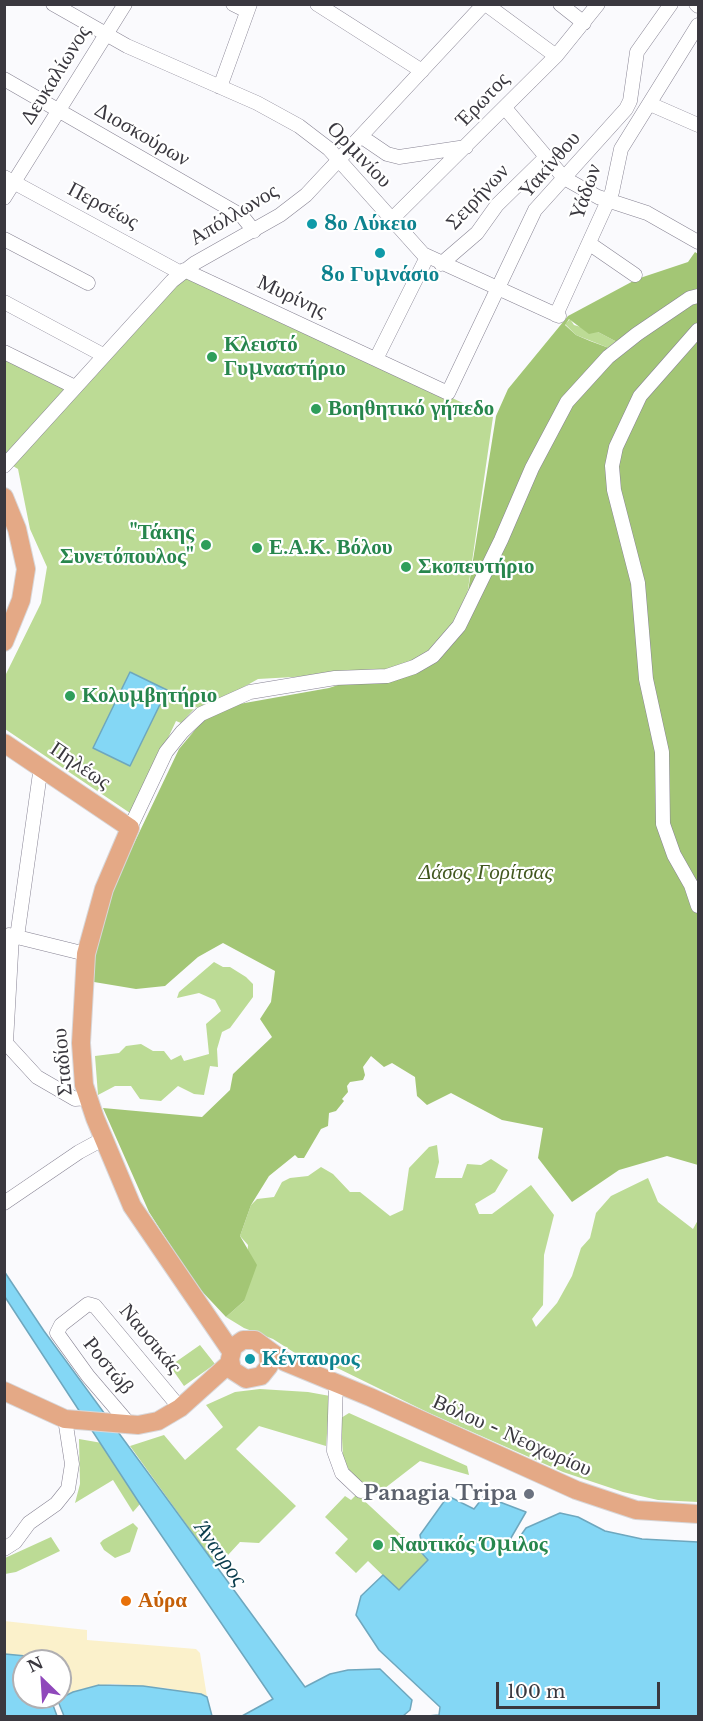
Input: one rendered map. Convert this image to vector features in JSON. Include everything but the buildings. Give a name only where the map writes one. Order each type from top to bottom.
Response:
[{"type":"main road","points":[[4,497],[20,539],[26,569],[21,600],[4,642]]},
{"type":"main road","name":"Πηλέως","points":[[5,746],[40,766],[130,828]]},
{"type":"main road","name":"Σταδίου","points":[[130,828],[104,889],[86,954],[81,1043],[88,1098],[136,1213],[237,1358]]},
{"type":"main road","name":"Βόλου - Νεοχωρίου","points":[[237,1358],[260,1342],[280,1360],[336,1382],[595,1498],[636,1510],[699,1514]]},
{"type":"main road","points":[[4,1390],[72,1421],[128,1425],[153,1422],[180,1408],[196,1396],[237,1358],[254,1379],[266,1371],[270,1360],[268,1351]]},
{"type":"main road","points":[[266,1371],[291,1375],[315,1374]]},
{"type":"street","name":"Ορμινίου","points":[[53,4],[106,34],[269,109],[299,126],[340,160],[392,220],[428,257],[558,316]]},
{"type":"street","name":"Δευκαλίωνος","points":[[4,198],[9,180],[58,111],[125,4]]},
{"type":"street","points":[[220,87],[248,8],[233,4]]},
{"type":"street","points":[[317,4],[422,70]]},
{"type":"street","points":[[560,4],[584,23]]},
{"type":"street","name":"Έρωτος","points":[[392,220],[556,56],[598,4]]},
{"type":"street","name":"Υακίνθου","points":[[448,393],[535,210],[626,109],[630,101],[636,52],[671,4]]},
{"type":"street","points":[[485,5],[556,56]]},
{"type":"street","name":"Απόλλωνος","points":[[4,466],[182,271],[254,231],[306,195],[485,5]]},
{"type":"street","name":"Υάδων","points":[[558,316],[609,200],[621,149],[699,25]]},
{"type":"street","name":"Διοσκούρων","points":[[4,80],[242,216],[254,231]]},
{"type":"street","points":[[650,104],[699,125]]},
{"type":"street","points":[[505,108],[564,178],[609,200],[646,213],[699,242]]},
{"type":"street","points":[[362,137],[387,154],[399,157],[466,147]]},
{"type":"street","name":"Σειρήνων","points":[[441,264],[477,233],[497,205],[545,158]]},
{"type":"street","name":"Περσέως","points":[[9,180],[182,271]]},
{"type":"street","points":[[4,238],[88,283]]},
{"type":"street","points":[[590,244],[635,275]]},
{"type":"street","points":[[376,359],[428,257]]},
{"type":"street","name":"Μυρίνης","points":[[182,271],[448,393]]},
{"type":"street","points":[[130,828],[166,753],[187,725],[201,714],[250,692],[334,678],[387,676],[414,667],[433,656],[459,626],[501,540],[532,468],[567,402],[609,357],[637,334],[690,298],[699,296]]},
{"type":"street","points":[[4,302],[103,356]]},
{"type":"street","points":[[699,330],[640,396],[616,447],[612,466],[614,490],[638,583],[646,679],[662,752],[663,824],[674,855],[691,885],[699,906]]},
{"type":"street","points":[[4,352],[75,387]]},
{"type":"street","points":[[40,766],[11,936],[5,1042],[38,1077],[75,1099],[88,1098]]},
{"type":"street","points":[[11,936],[86,954]]},
{"type":"street","points":[[4,1203],[79,1152],[104,1139]]},
{"type":"street","name":"Ναυσικάς","points":[[58,1330],[86,1305],[93,1304],[180,1408]]},
{"type":"street","name":"Ροστώβ","points":[[58,1330],[67,1350],[128,1425]]},
{"type":"street","points":[[336,1382],[333,1451],[342,1473],[361,1491]]},
{"type":"street","points":[[4,1537],[25,1527],[56,1504],[68,1489],[72,1464],[72,1421]]},
{"type":"street","points":[[4,1549],[15,1542],[25,1527]]},
{"type":"green space","name":"Δάσος Γορίτσας","points":[[695,252],[698,254],[698,1165],[667,1156],[619,1170],[572,1202],[538,1158],[543,1128],[502,1120],[451,1093],[427,1105],[417,1096],[415,1077],[392,1063],[384,1067],[371,1056],[363,1067],[365,1075],[363,1080],[350,1082],[347,1086],[348,1092],[342,1099],[344,1101],[336,1111],[329,1113],[328,1126],[321,1129],[304,1158],[298,1158],[295,1155],[269,1176],[251,1205],[240,1236],[257,1265],[244,1301],[226,1317],[196,1285],[149,1212],[103,1108],[202,1117],[230,1090],[233,1074],[272,1037],[260,1019],[271,1002],[275,971],[223,943],[198,957],[165,986],[136,989],[94,982],[93,965],[104,915],[118,877],[179,749],[200,724],[210,716],[228,706],[329,688],[350,681],[391,679],[427,652],[465,610],[496,416],[508,389],[568,316],[637,279],[688,262]],"holes":[[[569,319],[589,334],[598,332],[619,343],[609,348],[576,335],[565,325]]]},
{"type":"green space","name":"Ε.Α.Κ. Βόλου","points":[[185,274],[493,417],[465,610],[427,652],[398,671],[258,679],[203,710],[196,707],[181,723],[176,721],[134,811],[130,813],[5,729],[5,676],[41,603],[47,567],[30,529],[18,469],[5,461],[5,355],[79,392]]},
{"type":"green space","points":[[570,319],[574,325],[598,332],[619,343],[609,348],[576,335],[565,324]]},
{"type":"green space","points":[[214,962],[223,967],[230,967],[246,977],[253,984],[253,997],[230,1028],[222,1032],[217,1049],[218,1067],[210,1066],[204,1095],[194,1094],[178,1086],[161,1101],[140,1099],[131,1086],[115,1086],[98,1095],[95,1056],[119,1053],[126,1046],[141,1044],[153,1051],[164,1051],[171,1060],[181,1055],[184,1061],[209,1054],[206,1024],[221,1011],[215,1000],[199,993],[177,998],[179,992]]},
{"type":"green space","points":[[437,1145],[439,1162],[435,1178],[462,1178],[467,1164],[481,1165],[491,1159],[508,1170],[495,1192],[475,1204],[479,1214],[492,1214],[531,1185],[554,1215],[544,1255],[543,1305],[532,1319],[536,1327],[557,1303],[572,1276],[581,1248],[590,1238],[596,1213],[611,1196],[648,1178],[658,1202],[693,1229],[698,1220],[698,1502],[658,1500],[623,1492],[563,1472],[429,1413],[325,1362],[295,1353],[273,1339],[244,1328],[226,1317],[244,1301],[248,1245],[240,1236],[251,1205],[257,1199],[274,1197],[282,1182],[290,1178],[308,1176],[321,1167],[333,1174],[350,1192],[360,1192],[390,1216],[403,1210],[409,1168],[429,1147]]},
{"type":"green space","points":[[200,1345],[215,1364],[184,1386],[170,1366]]},
{"type":"green space","points":[[260,1389],[330,1396],[326,1446],[259,1426],[236,1449],[296,1506],[259,1543],[240,1542],[217,1567],[130,1446],[164,1435],[185,1460],[223,1427],[206,1405],[235,1392]]},
{"type":"green space","points":[[349,1413],[467,1466],[469,1475],[420,1461],[376,1495],[350,1472],[343,1458],[341,1418]]},
{"type":"green space","points":[[79,1439],[102,1443],[140,1504],[133,1512],[113,1480],[75,1503],[80,1484]]},
{"type":"green space","name":"Ναυτικός Όμιλος","points":[[357,1494],[428,1560],[399,1591],[368,1561],[356,1573],[335,1553],[348,1539],[325,1517],[345,1496],[351,1500]]},
{"type":"green space","points":[[133,1523],[138,1528],[130,1552],[115,1558],[104,1550],[100,1543],[103,1540]]},
{"type":"green space","points":[[51,1537],[60,1551],[16,1572],[5,1574],[5,1558]]},
{"type":"sand","points":[[4,1621],[87,1630],[87,1640],[196,1649],[200,1653],[207,1697],[166,1688],[112,1684],[81,1689],[72,1694],[72,1649],[12,1649],[12,1655],[5,1654]]},
{"type":"water","points":[[130,672],[167,690],[130,766],[93,748]]},
{"type":"water","points":[[4,1271],[44,1331],[305,1687],[330,1674],[348,1670],[380,1669],[412,1700],[410,1710],[403,1716],[242,1716],[273,1699],[140,1504],[5,1297]]},
{"type":"water","points":[[448,1496],[474,1509],[484,1496],[526,1512],[504,1550],[509,1552],[526,1528],[560,1513],[578,1517],[605,1531],[642,1539],[698,1542],[698,1716],[428,1716],[439,1715],[440,1707],[379,1650],[356,1615],[361,1596],[383,1575],[399,1590],[428,1560],[419,1550],[422,1546],[420,1535]]},
{"type":"water","points":[[5,1654],[12,1655],[12,1709],[54,1709],[57,1716],[5,1716]]},
{"type":"water","points":[[99,1685],[143,1686],[201,1694],[207,1697],[212,1716],[64,1716],[61,1709],[72,1709],[73,1692]]},
{"type":"place","name":"8ο Λύκειο","points":[[312,224]]},
{"type":"place","name":"8ο Γυμνάσιο","points":[[380,253]]},
{"type":"place","name":"Κλειστό Γυμναστήριο","points":[[212,357]]},
{"type":"place","name":"Βοηθητικό γήπεδο","points":[[316,409]]},
{"type":"place","name":"\"Τάκης Συνετόπουλος\"","points":[[206,545]]},
{"type":"place","name":"Ε.Α.Κ. Βόλου","points":[[257,548]]},
{"type":"place","name":"Σκοπευτήριο","points":[[406,567]]},
{"type":"place","name":"Κολυμβητήριο","points":[[70,696]]},
{"type":"place","name":"Κένταυρος","points":[[250,1359]]},
{"type":"place","name":"Panagia Tripa","points":[[529,1494]]},
{"type":"place","name":"Ναυτικός Όμιλος","points":[[378,1545]]},
{"type":"place","name":"Αύρα","points":[[126,1601]]},
{"type":"water label","name":"Άναυρος","points":[[220,1554]]}]
